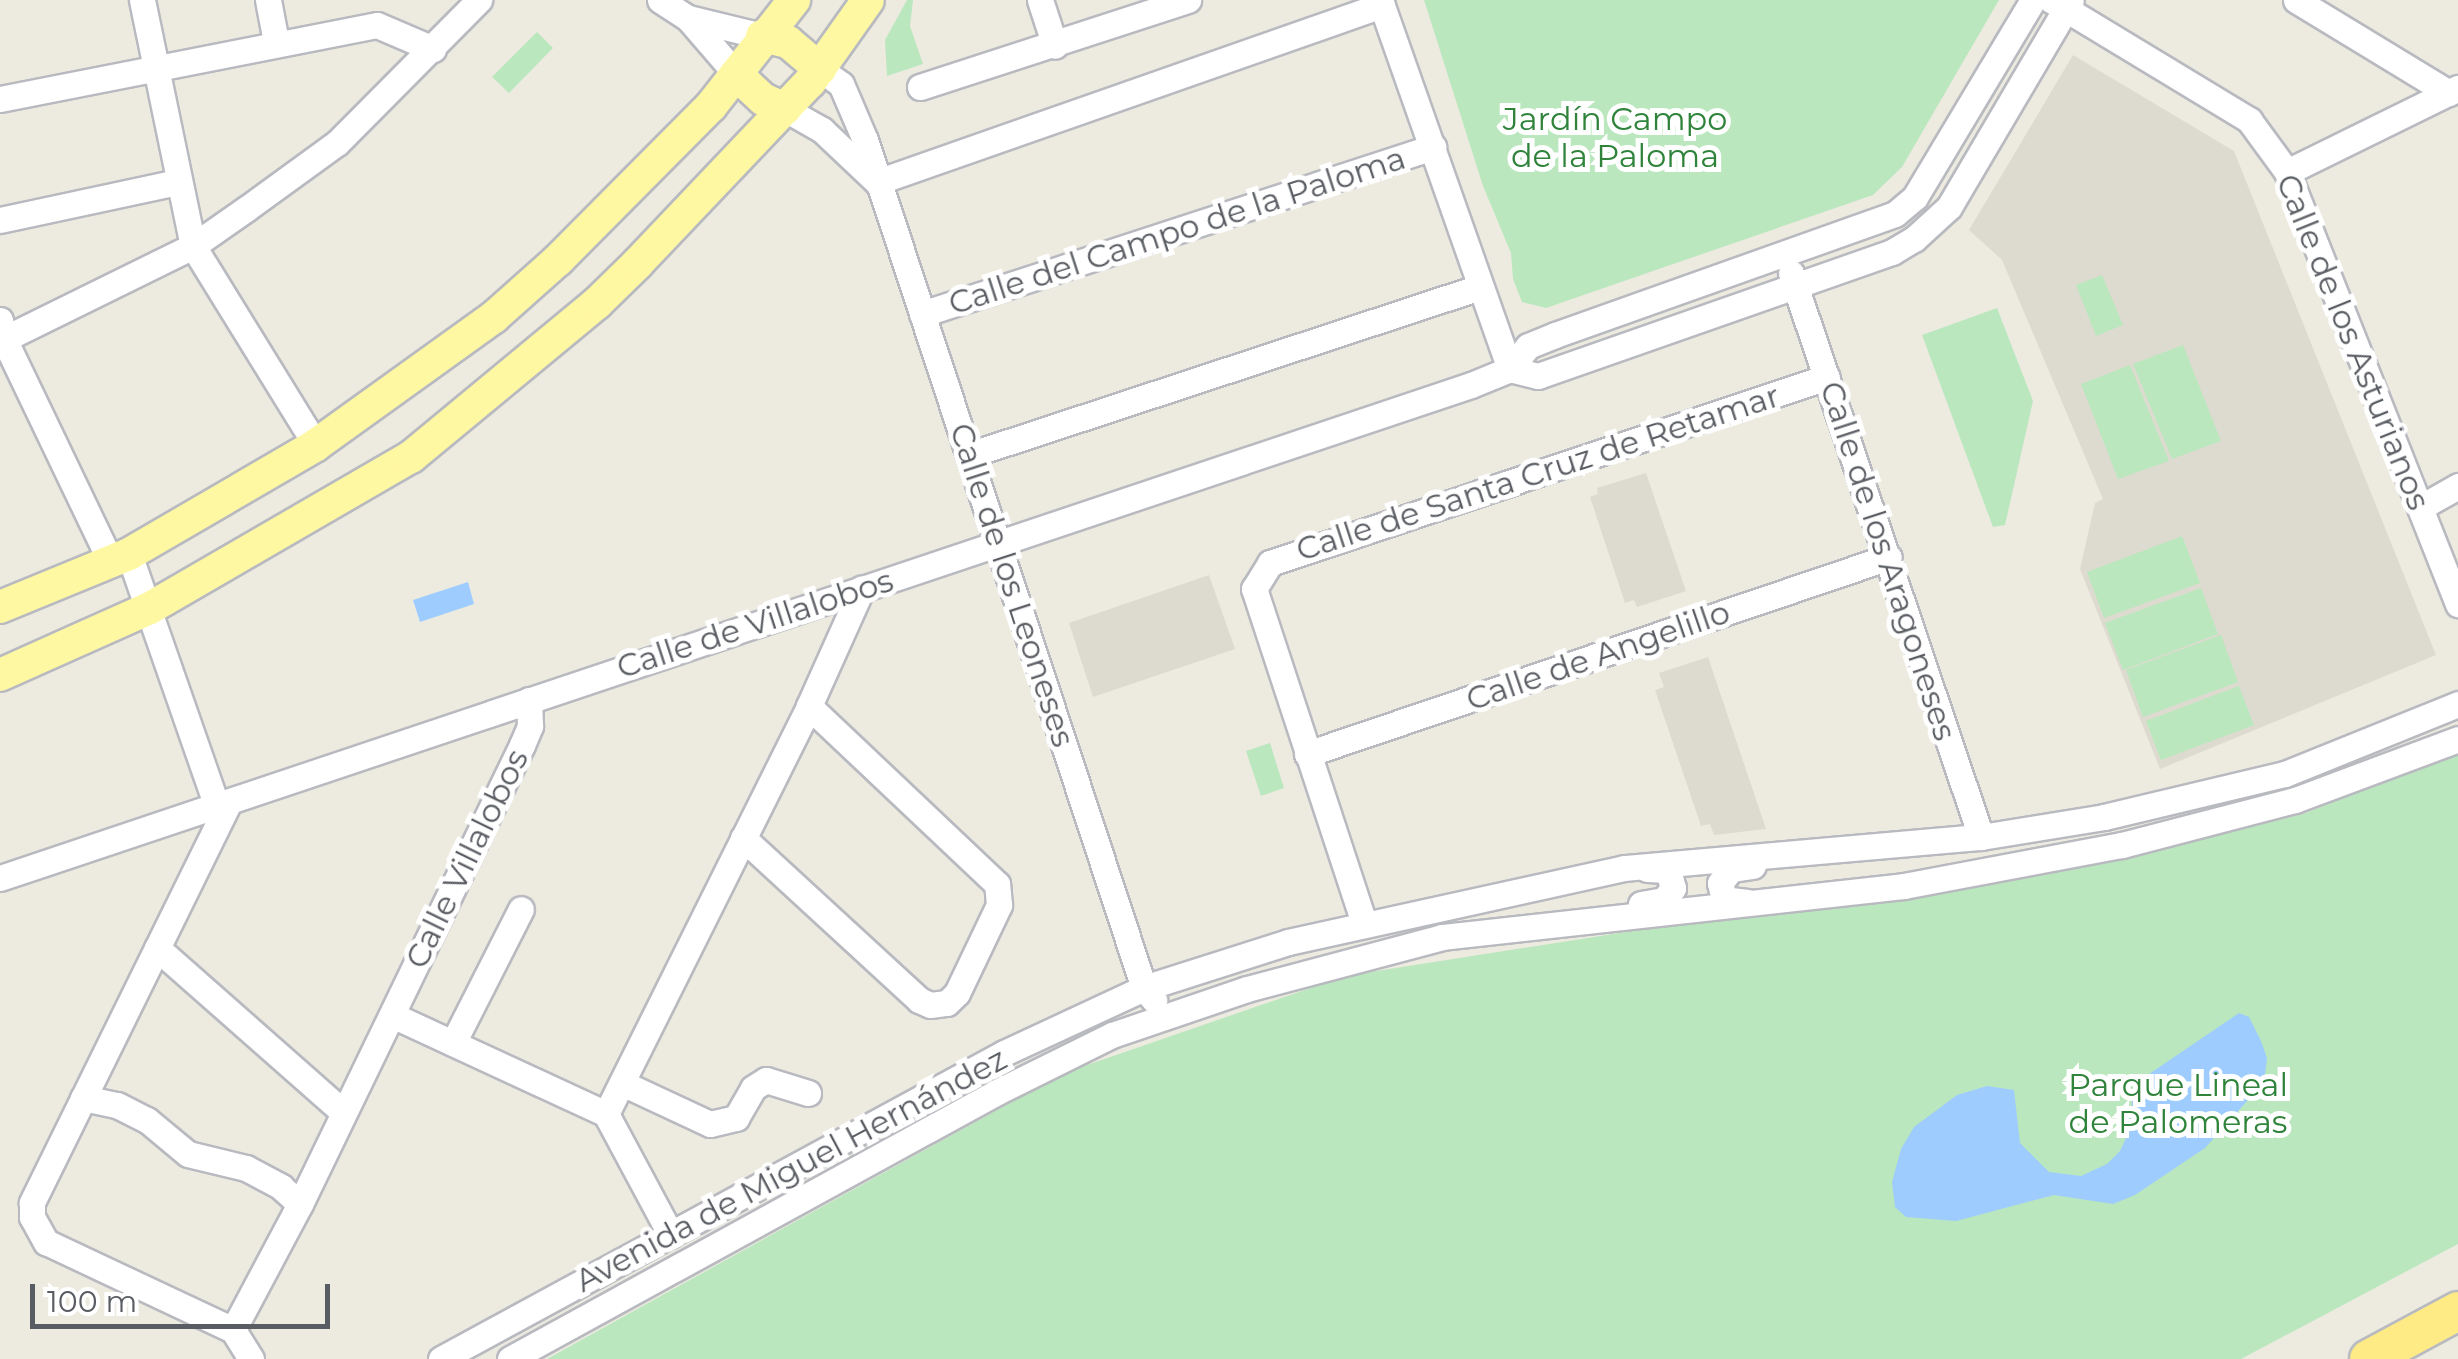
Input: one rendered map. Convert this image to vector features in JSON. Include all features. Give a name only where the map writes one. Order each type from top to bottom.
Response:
[{"type":"highway","points":[[2370,1359],[2458,1311]]},
{"type":"main road","points":[[0,608],[120,558],[316,445],[494,318],[558,260],[711,106],[762,36],[794,0]]},
{"type":"main road","points":[[0,675],[150,608],[412,457],[597,303],[785,109],[820,69],[868,0]]},
{"type":"main road","points":[[762,36],[788,42],[820,69]]},
{"type":"main road","points":[[736,74],[763,99],[785,109]]},
{"type":"street","points":[[142,0],[193,246],[316,445]]},
{"type":"street","points":[[268,0],[276,42]]},
{"type":"street","points":[[251,1359],[233,1330],[46,1242],[36,1229],[32,1203],[223,804],[150,608],[1,333],[193,246],[337,143],[479,0]]},
{"type":"street","points":[[660,0],[688,18],[736,74]]},
{"type":"street","points":[[1040,0],[1055,46]]},
{"type":"street","points":[[920,87],[1188,0]]},
{"type":"street","points":[[2033,0],[1915,196],[1895,214],[1786,256],[1555,335],[1528,346],[1510,369],[1538,376],[1892,252],[1949,207],[2062,3]]},
{"type":"street","points":[[2296,0],[2453,90]]},
{"type":"street","name":"Calle del Campo de la Paloma","points":[[877,182],[1381,2],[1510,369]]},
{"type":"street","name":"Calle de los Asturianos","points":[[2062,3],[2249,120],[2287,172],[2458,604]]},
{"type":"street","points":[[688,18],[762,36]]},
{"type":"street","points":[[0,99],[376,25],[433,49]]},
{"type":"street","name":"Calle de los Leoneses","points":[[820,69],[840,84],[877,182],[1144,988]]},
{"type":"street","points":[[2287,172],[2453,90]]},
{"type":"street","name":"Calle de los Leoneses","points":[[785,109],[822,130],[877,182]]},
{"type":"street","name":"Calle del Campo de la Paloma","points":[[922,314],[1433,147]]},
{"type":"street","points":[[0,220],[178,182]]},
{"type":"street","name":"Calle de los Aragoneses","points":[[1786,256],[1981,836]]},
{"type":"street","points":[[970,455],[1480,287]]},
{"type":"street","name":"Calle de Villalobos","points":[[0,878],[1510,369]]},
{"type":"street","name":"Calle de Santa Cruz de Retamar","points":[[1364,922],[1254,589],[1270,563],[1827,377]]},
{"type":"street","points":[[2420,507],[2458,486]]},
{"type":"street","name":"Calle de Angelillo","points":[[1307,754],[1889,556]]},
{"type":"street","points":[[606,1114],[809,706],[862,588]]},
{"type":"street","name":"Calle Villalobos","points":[[233,1330],[300,1204],[522,745],[530,726],[528,700]]},
{"type":"street","name":"Avenida de Miguel Hernández","points":[[441,1359],[1004,1053],[1144,988],[1364,922],[1624,868],[1981,836],[2122,814],[2285,774],[2458,704]]},
{"type":"street","points":[[742,838],[919,1000],[930,1005],[947,1003],[958,993],[999,905],[997,884],[809,706]]},
{"type":"street","name":"Avenida de Miguel Hernández","points":[[2295,800],[2458,724]]},
{"type":"street","name":"Avenida de Miguel Hernández","points":[[510,1359],[997,1092],[1112,1036],[1182,1010],[1342,961],[1442,937],[1904,886],[2122,845],[2295,800],[2458,739]]},
{"type":"street","name":"Avenida de Miguel Hernández","points":[[1756,904],[1724,898],[1720,889],[1725,873],[1798,860],[1830,848]]},
{"type":"street","name":"Avenida de Miguel Hernández","points":[[1554,926],[1670,895],[1673,880],[1668,870],[1624,868]]},
{"type":"street","points":[[453,1043],[521,909]]},
{"type":"street","points":[[157,948],[342,1111]]},
{"type":"street","points":[[1144,988],[1156,1002],[1182,1010]]},
{"type":"street","points":[[392,1015],[606,1114],[671,1235]]},
{"type":"street","points":[[622,1083],[710,1124],[736,1118],[754,1088],[766,1080],[808,1094]]},
{"type":"street","points":[[83,1098],[117,1105],[147,1120],[188,1154],[246,1168],[281,1187],[300,1204]]},
{"type":"shaded area","points":[[2073,55],[2234,151],[2436,655],[2160,769],[2080,569],[2095,503],[2103,499],[2002,260],[1969,230]]},
{"type":"shaded area","points":[[1646,473],[1686,591],[1637,607],[1634,600],[1625,603],[1590,497],[1598,494],[1597,488]]},
{"type":"shaded area","points":[[1209,575],[1235,649],[1093,697],[1069,623]]},
{"type":"shaded area","points":[[1708,657],[1766,829],[1714,835],[1710,824],[1701,826],[1655,690],[1664,687],[1659,673]]},
{"type":"green space","points":[[907,0],[913,0],[910,26],[923,64],[887,76],[885,40]]},
{"type":"green space","name":"Jardín Campo de la Paloma","points":[[1424,0],[1999,0],[1902,167],[1873,195],[1546,308],[1522,302],[1513,279],[1511,253],[1483,186]]},
{"type":"green space","points":[[537,32],[553,48],[509,93],[492,77]]},
{"type":"green space","points":[[2102,275],[2123,325],[2096,336],[2076,285]]},
{"type":"green space","points":[[1997,308],[2033,401],[2005,525],[1993,527],[1922,335]]},
{"type":"green space","points":[[2183,345],[2221,441],[2172,459],[2133,364]]},
{"type":"green space","points":[[2130,365],[2169,461],[2118,479],[2081,384]]},
{"type":"green space","points":[[2182,536],[2200,583],[2104,618],[2087,572]]},
{"type":"green space","points":[[2201,588],[2218,634],[2123,670],[2105,623]]},
{"type":"green space","points":[[2221,635],[2238,682],[2143,717],[2126,670]]},
{"type":"green space","points":[[2239,686],[2254,725],[2161,760],[2146,721]]},
{"type":"green space","points":[[1270,743],[1284,788],[1261,796],[1246,751]]},
{"type":"green space","name":"Parque Lineal de Palomeras","points":[[2458,753],[2458,1244],[2241,1359],[547,1359],[1064,1073],[1345,976],[1702,920],[2042,875],[2303,814]]},
{"type":"water","points":[[468,582],[474,604],[420,622],[413,600]]},
{"type":"water","points":[[2239,1013],[2249,1017],[2261,1041],[2267,1058],[2264,1082],[2205,1148],[2135,1195],[2113,1204],[2054,1195],[1956,1221],[1906,1217],[1895,1207],[1892,1182],[1901,1149],[1914,1127],[1957,1095],[1987,1086],[2014,1090],[2020,1143],[2049,1172],[2081,1176],[2107,1164],[2120,1151],[2130,1130],[2133,1085]]}]
